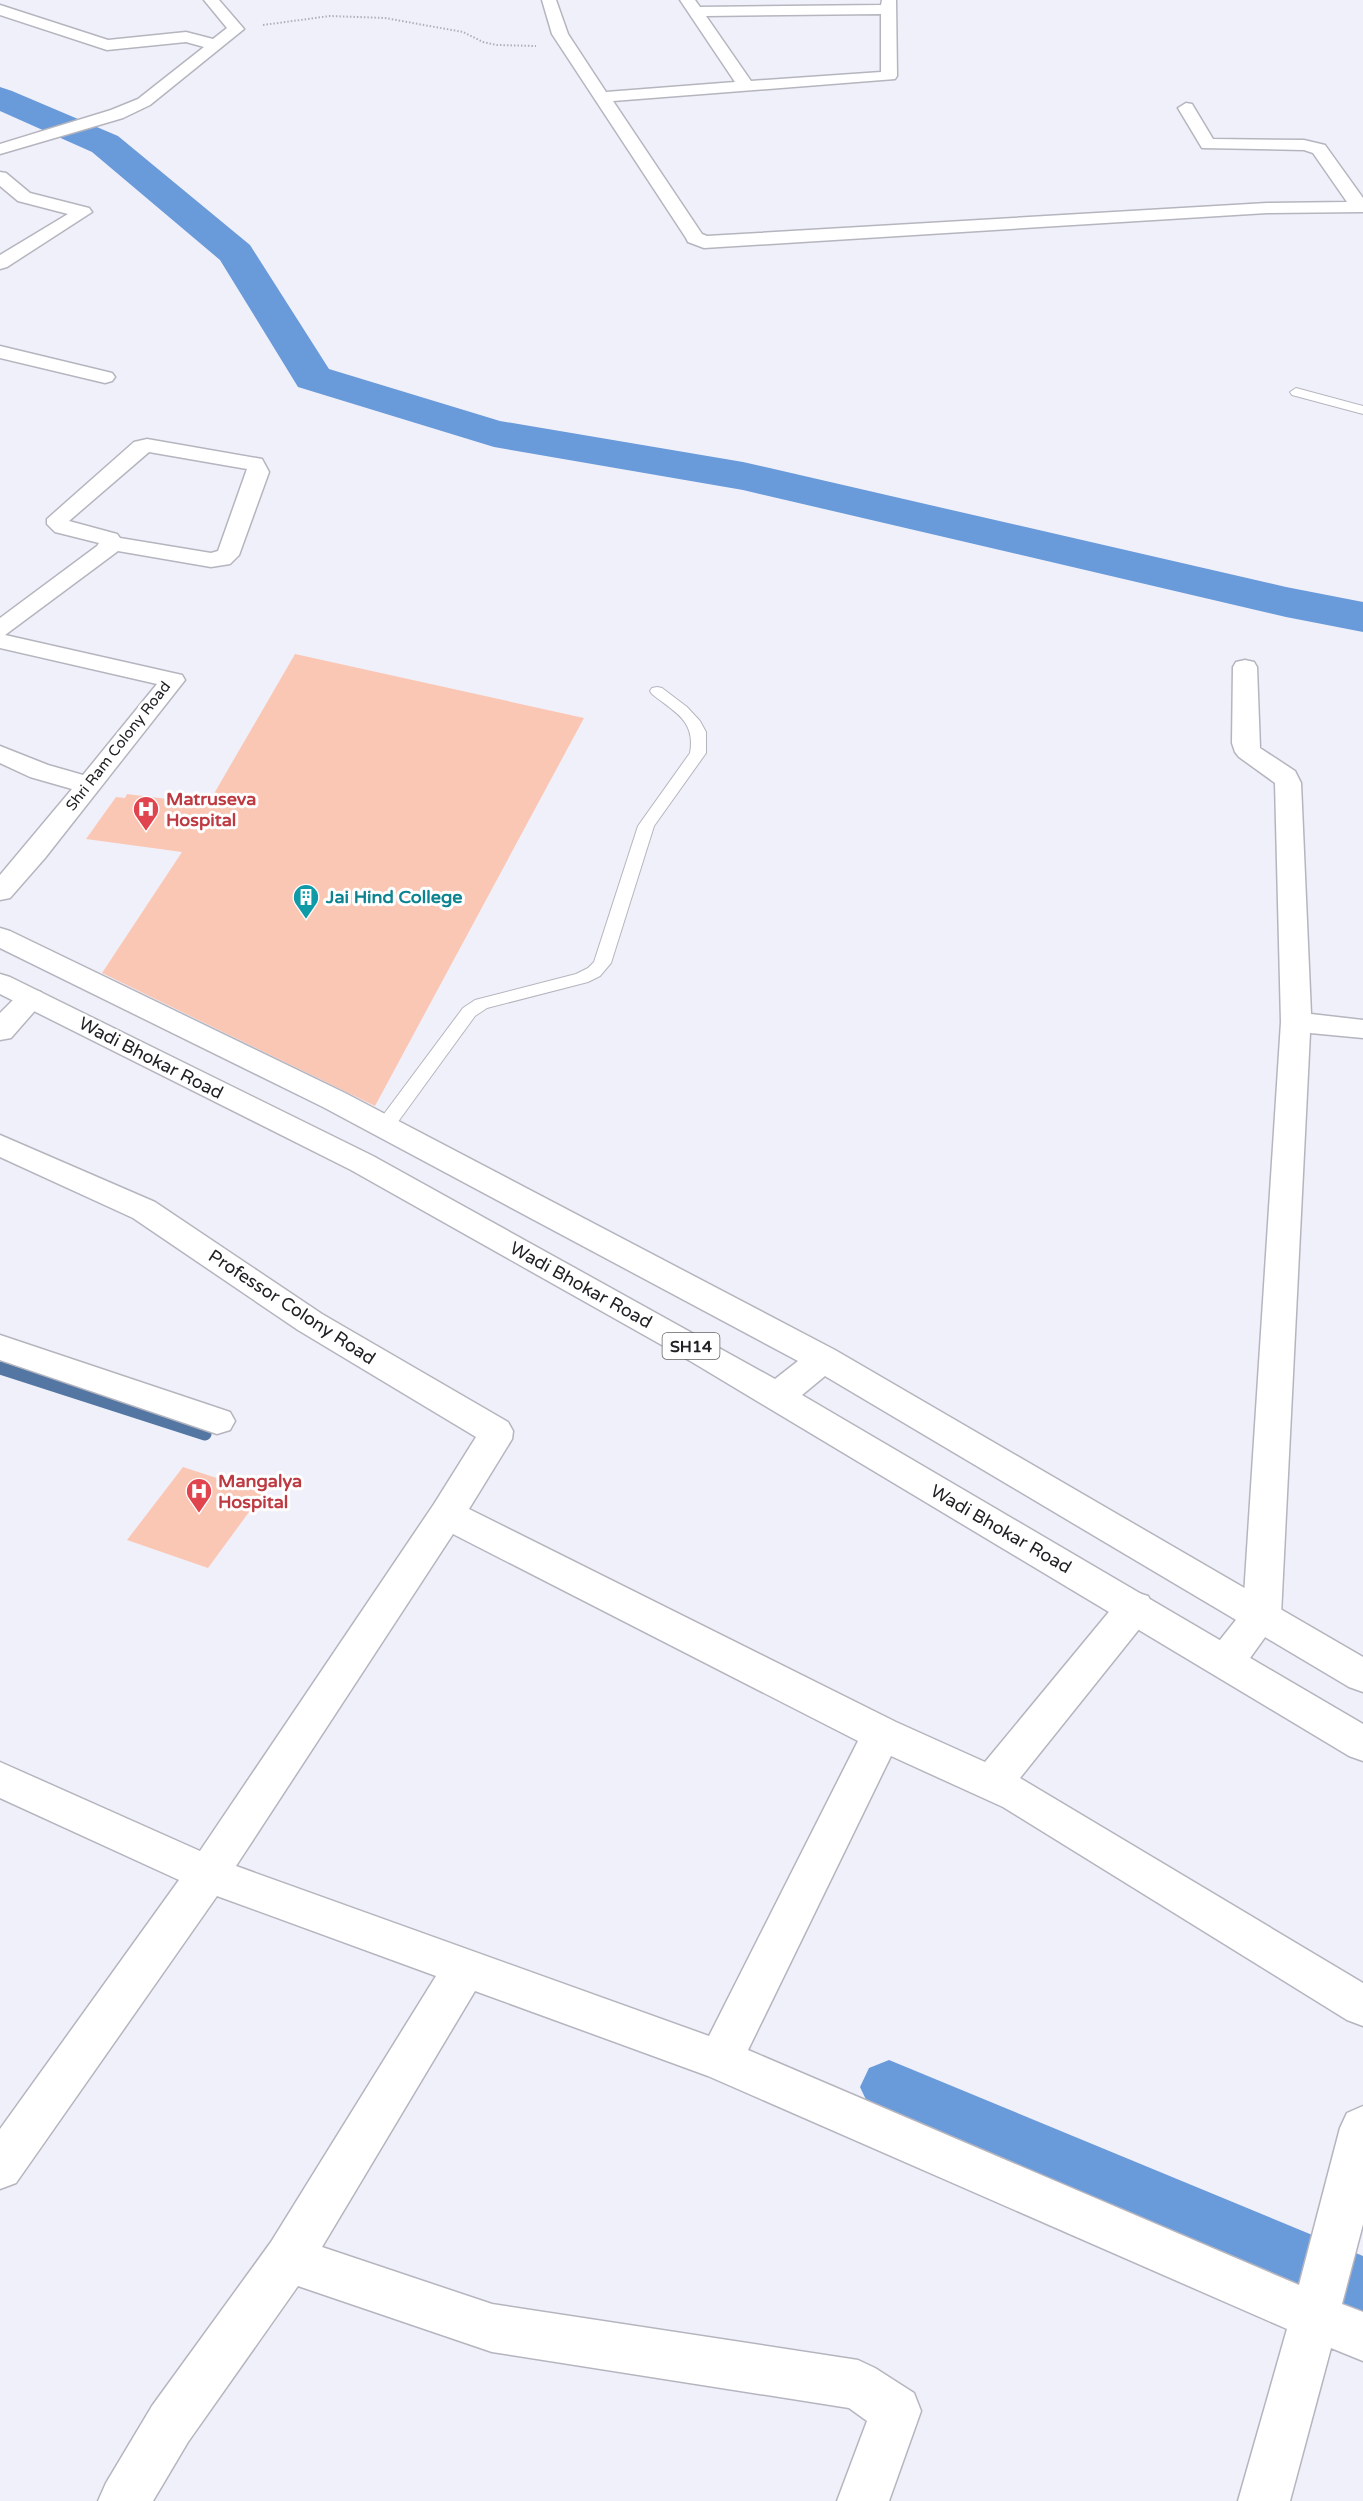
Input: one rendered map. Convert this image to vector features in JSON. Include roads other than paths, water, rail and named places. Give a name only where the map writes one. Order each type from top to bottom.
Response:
[{"type":"street","points":[[0,149],[117,114],[144,102],[236,29],[211,0]]},
{"type":"street","points":[[549,0],[560,34],[567,45],[695,238],[704,242],[1267,208],[1362,209]]},
{"type":"street","points":[[602,97],[889,76],[891,74],[889,4],[691,6]]},
{"type":"street","points":[[691,6],[746,86]]},
{"type":"street","points":[[0,10],[107,45],[186,37],[216,45]]},
{"type":"street","points":[[1186,108],[1208,144],[1304,145],[1319,149],[1362,209]]},
{"type":"street","points":[[0,177],[24,197],[83,213],[0,263]]},
{"type":"street","points":[[1,353],[105,377]]},
{"type":"street","points":[[155,445],[254,464],[257,467],[258,472],[228,555],[222,559],[211,560],[110,543],[109,539],[63,527],[58,524],[58,519],[142,447],[155,445]]},
{"type":"street","points":[[0,629],[107,550],[110,543]]},
{"type":"street","name":"Shri Ram Colony Road","points":[[0,641],[173,680],[0,892]]},
{"type":"street","points":[[1226,1661],[1262,1615],[1296,1022],[1288,783],[1286,777],[1248,752],[1245,743],[1245,667]]},
{"type":"street","name":"Shri Ram Colony Road","points":[[0,754],[39,771],[88,786]]},
{"type":"street","name":"SH14","points":[[0,937],[385,1126],[823,1359],[1363,1676]]},
{"type":"street","name":"Wadi Bhokar Road","points":[[0,983],[362,1163],[693,1348],[1135,1607],[1363,1744]]},
{"type":"street","points":[[0,1030],[31,998]]},
{"type":"street","points":[[1296,1022],[1363,1029]]},
{"type":"street","name":"Professor Colony Road","points":[[0,1145],[144,1210],[310,1322],[495,1431],[496,1434],[447,1514]]},
{"type":"street","points":[[0,1347],[217,1421]]},
{"type":"street","points":[[777,1397],[823,1359]]},
{"type":"street","points":[[0,2166],[208,1874],[447,1514],[882,1734],[1017,1795],[1363,2006]]},
{"type":"street","points":[[992,1783],[1135,1607]]},
{"type":"street","points":[[720,2060],[882,1734]]},
{"type":"street","points":[[0,1779],[208,1874],[720,2060],[1322,2286],[1363,2337]]},
{"type":"street","points":[[124,2501],[170,2424],[288,2259],[465,1968]]},
{"type":"street","points":[[1264,2501],[1363,2128]]},
{"type":"street","points":[[288,2259],[492,2328],[858,2385],[896,2411],[863,2501]]},
{"type":"lane","points":[[1296,392],[1363,410]]},
{"type":"lane","points":[[385,1126],[470,1012],[481,1004],[582,978],[594,972],[602,963],[646,826],[698,753],[701,741],[700,731],[692,720],[657,691]]},
{"type":"waterway","points":[[0,98],[105,144],[236,253],[313,378],[494,433],[743,476],[1286,602],[1363,617]]},
{"type":"waterway","points":[[0,1368],[205,1434]]},
{"type":"waterway","points":[[889,2087],[1363,2286]]},
{"type":"place","name":"Matruseva Hospital","points":[[146,832]]},
{"type":"place","name":"Jai Hind College","points":[[306,920]]},
{"type":"place","name":"Mangalya Hospital","points":[[199,1514]]}]
